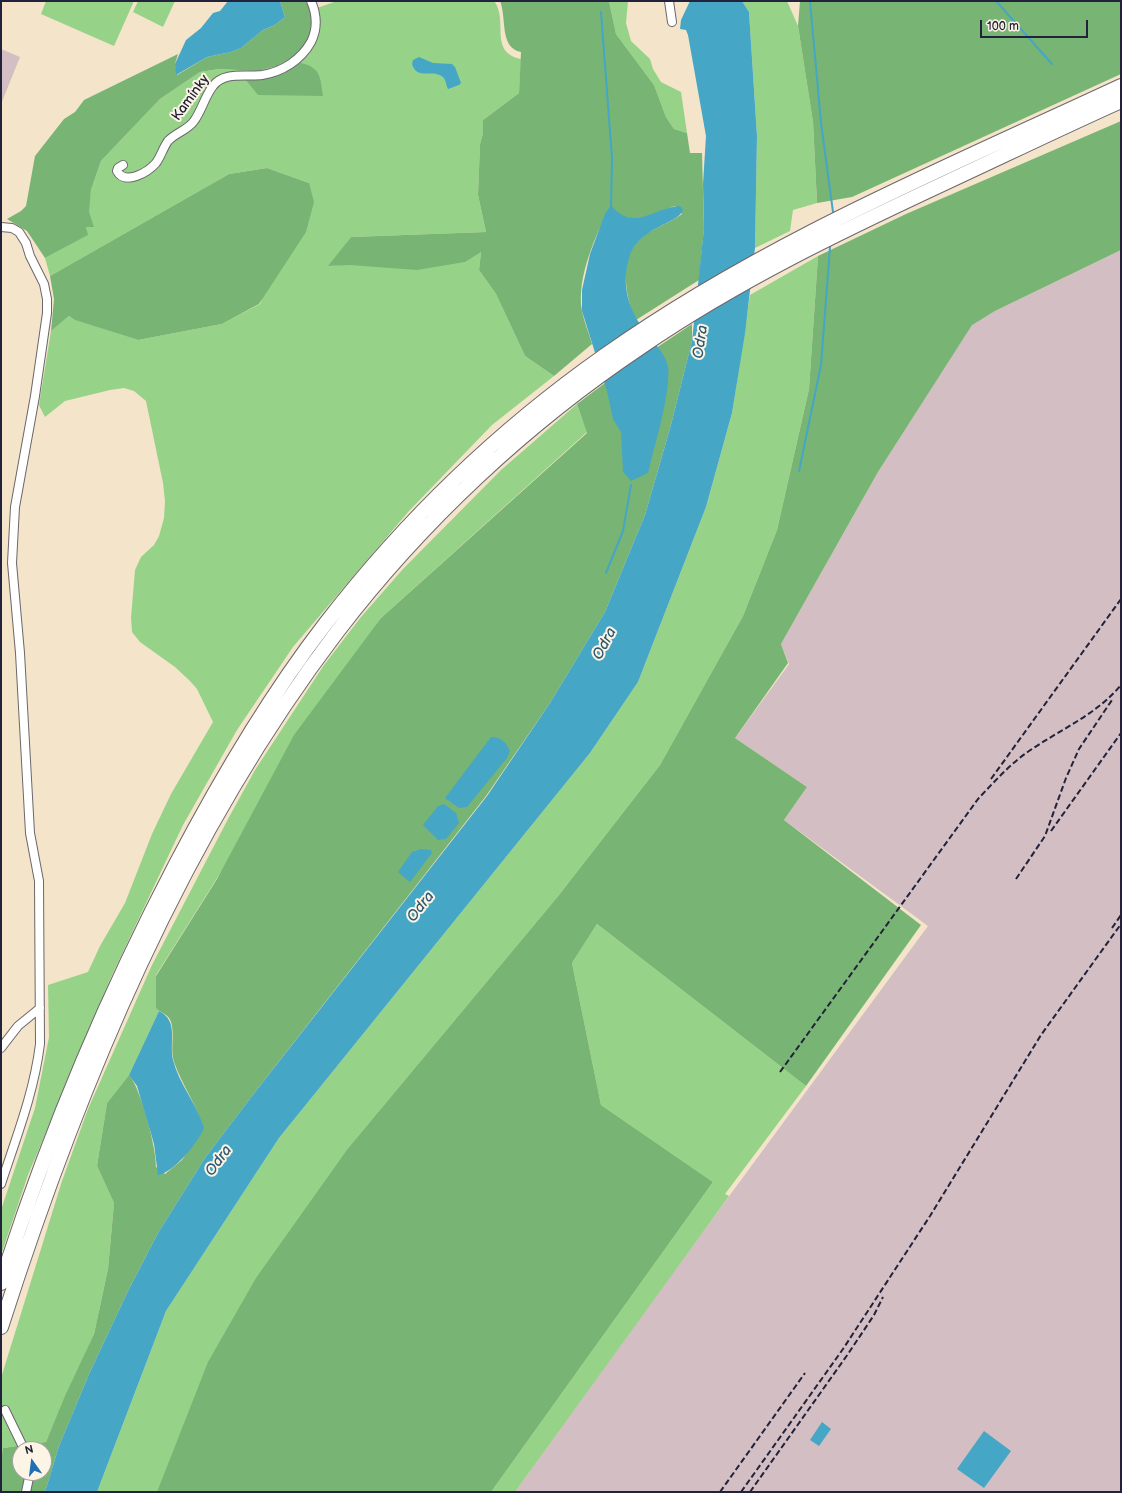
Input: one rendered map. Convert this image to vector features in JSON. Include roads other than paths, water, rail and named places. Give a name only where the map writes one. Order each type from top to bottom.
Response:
[{"type":"highway","points":[[1,1327],[51,1177],[95,1068],[177,889],[218,813],[257,747],[329,644],[377,583],[455,500],[515,444],[567,392],[633,336],[730,276],[805,235],[943,168],[1121,86]]},
{"type":"highway","points":[[1,1284],[42,1164],[84,1060],[132,952],[204,810],[247,737],[325,624],[365,575],[404,532],[445,490],[502,437],[567,392],[687,316],[755,277],[864,220],[1121,101]]},
{"type":"street","name":"Kamínky","points":[[123,165],[118,168],[117,171],[119,175],[123,177],[131,177],[138,176],[156,163],[169,140],[184,131],[193,122],[212,87],[218,81],[226,77],[260,75],[273,72],[297,59],[306,50],[316,26],[314,9],[311,1]]},
{"type":"street","points":[[669,1],[672,22]]},
{"type":"street","points":[[1,227],[12,228],[19,232],[26,243],[30,256],[44,284],[47,299],[47,313],[35,396],[15,507],[12,563],[20,653],[30,833],[39,881],[40,1044],[37,1069],[1,1184]]},
{"type":"street","points":[[1,1048],[18,1026],[40,1008]]},
{"type":"street","points":[[5,1410],[20,1441]]},
{"type":"street","points":[[26,1492],[28,1481]]},
{"type":"water","points":[[228,1],[280,1],[285,17],[275,25],[263,30],[241,48],[231,52],[207,57],[176,75],[175,64],[186,40],[201,28],[213,13],[220,11]]},
{"type":"water","name":"Odra","points":[[690,1],[742,1],[749,12],[757,136],[755,248],[745,333],[732,413],[706,507],[638,682],[590,753],[279,1138],[166,1311],[97,1492],[45,1492],[48,1481],[52,1481],[52,1469],[59,1446],[90,1372],[128,1291],[158,1233],[205,1158],[487,796],[550,703],[605,612],[645,515],[671,425],[692,341],[704,228],[703,184],[706,136],[688,35],[686,30],[680,29],[681,20]]},
{"type":"water","points":[[419,57],[433,63],[452,64],[455,67],[461,83],[448,89],[443,77],[435,74],[418,72],[414,69],[412,64],[413,60]]},
{"type":"water","points":[[611,205],[619,213],[628,217],[636,218],[671,207],[680,206],[683,210],[680,215],[640,239],[633,248],[629,258],[626,281],[629,302],[638,321],[664,355],[668,370],[665,405],[648,473],[631,481],[623,472],[621,432],[613,419],[607,391],[582,311],[582,290],[590,254],[605,214]]},
{"type":"water","points":[[491,737],[500,739],[507,745],[510,751],[507,758],[467,807],[459,808],[445,798]]},
{"type":"water","points":[[444,804],[456,813],[459,823],[446,839],[438,840],[423,825],[438,806]]},
{"type":"water","points":[[421,849],[431,850],[432,853],[410,882],[398,872],[412,852]]},
{"type":"water","points":[[159,1011],[169,1020],[172,1032],[173,1060],[179,1077],[201,1119],[204,1128],[185,1156],[165,1173],[158,1175],[154,1144],[137,1086],[129,1075]]},
{"type":"water","points":[[822,1422],[831,1429],[819,1446],[810,1440]]},
{"type":"water","points":[[984,1431],[1011,1451],[984,1488],[957,1469]]},
{"type":"waterway","points":[[810,1],[821,123],[833,212]]},
{"type":"waterway","points":[[996,1],[1052,64]]},
{"type":"waterway","points":[[601,12],[612,158],[611,208]]},
{"type":"waterway","points":[[799,471],[821,365],[830,247]]},
{"type":"waterway","points":[[606,573],[623,531],[631,485]]},
{"type":"railway","points":[[991,779],[1121,599]]},
{"type":"railway","points":[[780,1072],[978,799],[1022,756],[1101,705],[1121,685]]},
{"type":"railway","points":[[1016,879],[1045,836],[1066,778],[1079,749],[1112,700]]},
{"type":"railway","points":[[1051,831],[1121,733]]},
{"type":"railway","points":[[1112,928],[1121,915]]},
{"type":"railway","points":[[741,1492],[843,1349],[930,1216],[1041,1035],[1121,924]]},
{"type":"railway","points":[[750,1492],[848,1354],[874,1315],[883,1297]]},
{"type":"railway","points":[[720,1492],[805,1373]]}]
